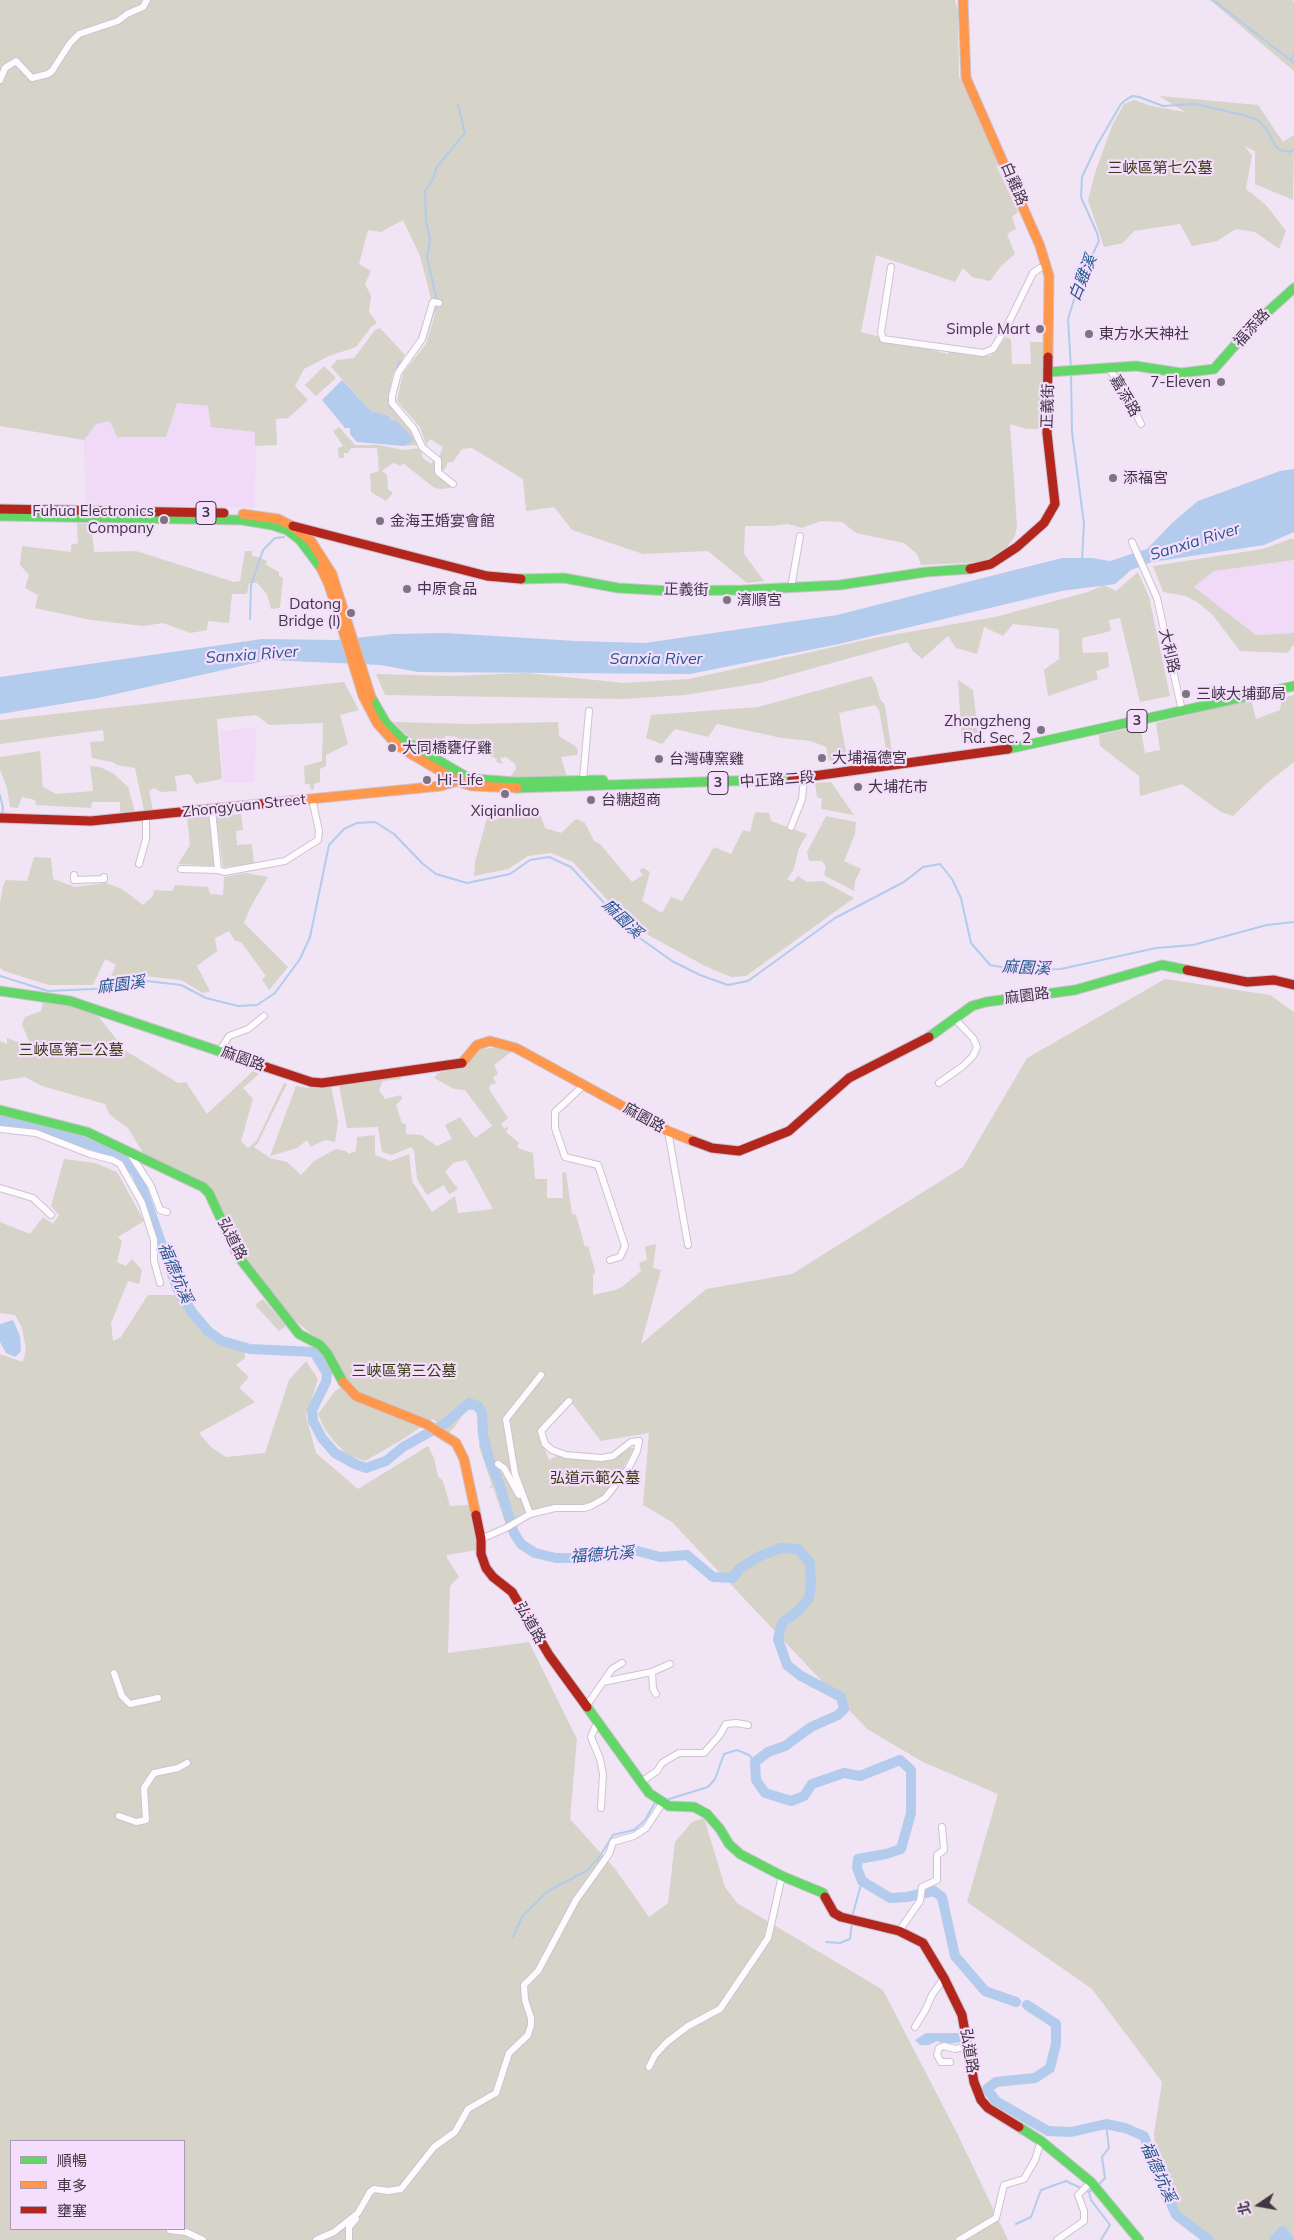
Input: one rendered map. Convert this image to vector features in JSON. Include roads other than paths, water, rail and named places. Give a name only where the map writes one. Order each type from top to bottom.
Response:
[{"type":"street","points":[[0,80],[6,68],[16,60],[32,78],[48,74],[52,71],[70,43],[79,34],[118,21],[127,14],[143,7],[146,0]]},
{"type":"street","name":"白雞路","points":[[963,0],[964,60],[969,86],[1012,178],[1048,267],[1050,284],[1047,330],[1050,372]]},
{"type":"street","points":[[891,268],[881,332],[883,339],[983,353],[993,349],[998,342],[1032,273],[1040,268],[1048,267]]},
{"type":"street","name":"福添路","points":[[1108,368],[1136,366],[1181,373],[1214,369],[1252,326],[1293,289]]},
{"type":"street","points":[[437,303],[433,302],[422,339],[398,373],[392,403],[414,429],[422,447],[438,460],[438,472],[453,484]]},
{"type":"street","points":[[1050,372],[1108,368]]},
{"type":"street","name":"嘉添路","points":[[1108,368],[1123,387],[1141,424]]},
{"type":"street","name":"正義街","points":[[289,528],[506,579],[564,578],[618,588],[671,591],[840,585],[926,572],[982,567],[998,560],[1017,547],[1044,524],[1052,512],[1054,504],[1047,433],[1050,372]]},
{"type":"street","name":"3","points":[[0,509],[260,515],[278,519],[289,528]]},
{"type":"street","name":"3","points":[[0,516],[242,520],[289,528]]},
{"type":"street","name":"中正路二段","points":[[289,528],[319,563],[344,625],[371,707],[383,732],[394,743],[462,779],[498,789],[804,779],[989,753],[1294,680]]},
{"type":"street","points":[[791,588],[800,536]]},
{"type":"street","name":"大利路","points":[[1132,542],[1154,592],[1181,708]]},
{"type":"street","name":"中正路二段","points":[[462,779],[516,782],[802,774],[997,745],[1294,686]]},
{"type":"street","points":[[582,780],[589,711]]},
{"type":"street","name":"Zhongyuan Street","points":[[0,818],[20,820],[91,820],[146,816],[442,786],[462,779]]},
{"type":"street","points":[[791,827],[802,799],[804,779]]},
{"type":"street","points":[[181,869],[218,870],[224,872],[285,861],[318,840],[319,831],[312,800]]},
{"type":"street","points":[[212,810],[218,870]]},
{"type":"street","points":[[139,864],[146,839],[146,816]]},
{"type":"street","points":[[74,875],[74,880],[104,879],[104,876]]},
{"type":"street","name":"麻園路","points":[[0,991],[70,1001],[220,1050],[301,1080],[322,1083],[461,1064],[477,1045],[490,1041],[516,1048],[668,1131],[712,1148],[739,1151],[789,1130],[849,1078],[926,1039],[972,1006],[986,1002],[1075,990],[1162,965],[1247,982],[1274,980],[1294,985]]},
{"type":"street","points":[[220,1050],[229,1036],[248,1029],[264,1016]]},
{"type":"street","points":[[939,1083],[963,1066],[973,1056],[977,1047],[973,1038],[955,1019]]},
{"type":"street","points":[[584,1085],[555,1112],[555,1128],[565,1157],[598,1165],[625,1246],[620,1257],[610,1260]]},
{"type":"street","name":"弘道路","points":[[0,1110],[87,1132],[204,1186],[238,1256],[298,1334],[320,1345],[327,1353],[343,1383],[356,1396],[426,1424],[456,1443],[464,1459],[481,1539],[481,1554],[486,1568],[493,1577],[512,1592],[549,1655],[587,1705],[597,1724],[620,1751],[649,1793],[669,1806],[694,1808],[707,1814],[734,1850],[782,1876],[823,1893],[827,1904],[834,1913],[852,1920],[899,1930],[923,1943],[944,1978],[962,2015],[974,2082],[981,2100],[988,2108],[1041,2141],[1090,2187],[1139,2240]]},
{"type":"street","points":[[0,1129],[36,1133],[120,1164],[142,1203],[154,1240],[154,1261],[160,1283]]},
{"type":"street","points":[[668,1131],[688,1245]]},
{"type":"street","points":[[128,1151],[151,1186],[160,1210],[167,1212]]},
{"type":"street","points":[[0,1188],[33,1198],[51,1215]]},
{"type":"street","points":[[530,1514],[514,1474],[506,1419],[541,1375]]},
{"type":"street","points":[[481,1539],[506,1528],[530,1514],[555,1508],[584,1508],[605,1498],[628,1469],[639,1441],[631,1442],[613,1456],[601,1458],[566,1454],[552,1450],[545,1444],[541,1431],[546,1423],[569,1401]]},
{"type":"street","points":[[498,1464],[504,1468],[519,1496],[525,1502]]},
{"type":"street","points":[[587,1705],[612,1670],[622,1663]]},
{"type":"street","points":[[603,1682],[652,1672],[670,1664]]},
{"type":"street","points":[[652,1672],[653,1689],[656,1694]]},
{"type":"street","points":[[114,1673],[122,1696],[130,1704],[158,1698]]},
{"type":"street","points":[[641,1782],[657,1771],[662,1763],[679,1753],[704,1753],[719,1736],[726,1724],[736,1722],[748,1725]]},
{"type":"street","points":[[597,1724],[591,1737],[603,1774],[601,1808]]},
{"type":"street","points":[[119,1816],[136,1822],[146,1820],[144,1788],[154,1773],[178,1768],[187,1763]]},
{"type":"street","points":[[348,2240],[349,2227],[356,2219],[370,2192],[374,2189],[388,2191],[401,2189],[434,2147],[455,2132],[468,2109],[496,2093],[509,2053],[528,2035],[531,2025],[531,2018],[525,2000],[524,1985],[538,1971],[576,1900],[609,1854],[614,1842],[634,1836],[646,1828],[660,1801]]},
{"type":"street","points":[[899,1930],[920,1901],[922,1887],[937,1880],[937,1855],[944,1850],[942,1827]]},
{"type":"street","points":[[649,2067],[655,2055],[667,2042],[688,2026],[720,2008],[768,1938],[782,1876]]},
{"type":"street","points":[[914,2027],[944,1978]]},
{"type":"street","points":[[950,2062],[941,2062],[937,2055],[939,2048],[944,2046],[955,2049],[968,2046]]},
{"type":"street","points":[[959,2240],[996,2218],[1004,2185],[1024,2178],[1035,2160],[1041,2141]]},
{"type":"street","points":[[1057,2240],[1084,2221],[1084,2211],[1078,2195],[1090,2187]]},
{"type":"street","points":[[316,2240],[334,2232],[358,2213]]},
{"type":"street","points":[[170,2230],[186,2232],[203,2240]]},
{"type":"water","points":[[342,380],[371,411],[389,416],[389,420],[397,421],[413,438],[412,442],[404,446],[357,442],[350,434],[350,428],[345,428],[322,400]]},
{"type":"water","name":"Sanxia River","points":[[1294,469],[1294,532],[1264,545],[1152,562],[1131,570],[1115,584],[1061,591],[839,644],[690,674],[418,672],[381,665],[268,660],[98,698],[0,714],[0,677],[262,639],[336,640],[393,634],[446,633],[645,643],[837,615],[1062,558],[1092,558],[1110,561],[1147,549],[1172,523],[1198,501],[1280,471]]},
{"type":"water","points":[[13,1320],[20,1336],[21,1351],[15,1357],[6,1353],[0,1342],[0,1324]]},
{"type":"water","points":[[926,2033],[960,2033],[962,2042],[945,2044],[937,2041],[929,2045],[920,2045],[915,2040]]},
{"type":"waterway","name":"白雞溪","points":[[1213,0],[1294,63]]},
{"type":"waterway","name":"白雞溪","points":[[1291,60],[1294,54]]},
{"type":"waterway","name":"白雞溪","points":[[1071,368],[1068,319],[1080,280],[1099,241],[1081,197],[1082,177],[1097,145],[1121,104],[1133,96],[1163,106],[1196,104],[1243,115],[1258,120],[1280,150],[1289,152],[1294,150]]},
{"type":"waterway","points":[[425,339],[437,301],[427,257],[430,240],[426,220],[425,191],[434,177],[436,168],[465,133],[458,105]]},
{"type":"waterway","points":[[389,394],[399,362],[405,361]]},
{"type":"waterway","name":"白雞溪","points":[[1071,373],[1072,432],[1084,524],[1082,560]]},
{"type":"waterway","points":[[389,402],[389,405],[397,414]]},
{"type":"waterway","points":[[250,619],[251,585],[263,550],[275,538],[284,537]]},
{"type":"waterway","name":"麻園溪","points":[[0,795],[3,808],[2,815]]},
{"type":"waterway","name":"麻園溪","points":[[0,976],[48,991],[117,988],[147,981],[181,985],[206,998],[238,1006],[257,1005],[275,993],[300,959],[310,937],[329,845],[344,829],[357,823],[375,822],[394,834],[423,864],[436,874],[467,883],[510,874],[530,860],[549,857],[571,867],[630,931],[672,961],[700,975],[728,985],[748,981],[835,918],[904,882],[923,867],[940,864],[952,879],[961,898],[971,943],[990,965],[1018,970],[1061,969],[1156,948],[1193,945],[1267,925],[1294,922]]},
{"type":"waterway","name":"福德坑溪","points":[[0,1121],[41,1127],[120,1155],[137,1174],[177,1288],[192,1312],[208,1331],[222,1341],[250,1349],[314,1352],[327,1373],[326,1382],[312,1410],[313,1421],[322,1438],[335,1453],[355,1464],[366,1468],[386,1461],[403,1447],[446,1423],[469,1403],[478,1406],[482,1413],[483,1435],[489,1459],[499,1483],[514,1533],[521,1544],[535,1553],[556,1558],[579,1558],[634,1550],[660,1557],[687,1555],[713,1577],[733,1578],[739,1569],[760,1556],[781,1548],[798,1549],[810,1563],[811,1586],[809,1598],[798,1611],[782,1623],[778,1639],[787,1665],[801,1676],[841,1697],[844,1709],[838,1715],[811,1727],[785,1746],[768,1752],[755,1762],[756,1780],[765,1793],[791,1801],[804,1796],[812,1784],[844,1773],[860,1776],[900,1760],[911,1770],[911,1813],[901,1849],[858,1859],[857,1868],[862,1881],[890,1898],[907,1897],[934,1891],[942,1897],[955,1956],[985,1991],[1016,2002]]},
{"type":"waterway","points":[[666,1800],[708,1787],[715,1779],[724,1754],[737,1750],[749,1755],[755,1762]]},
{"type":"waterway","points":[[513,1937],[522,1917],[548,1891],[586,1871],[598,1859],[613,1835],[634,1830],[645,1820],[656,1801]]},
{"type":"waterway","points":[[852,1917],[862,1881]]},
{"type":"waterway","points":[[826,1942],[840,1943],[850,1939],[852,1922]]},
{"type":"waterway","name":"福德坑溪","points":[[1027,2005],[1056,2024],[1056,2044],[1050,2068],[1035,2078],[996,2082],[987,2089],[996,2101],[1048,2131],[1071,2132],[1106,2124],[1125,2128],[1144,2136],[1158,2175],[1176,2215],[1209,2240]]},
{"type":"waterway","points":[[1097,2186],[1105,2178],[1102,2157],[1109,2148],[1106,2124]]},
{"type":"waterway","points":[[1016,2224],[1031,2217],[1041,2190],[1066,2181],[1089,2192]]},
{"type":"waterway","points":[[1093,2189],[1089,2192],[1091,2200],[1110,2225],[1101,2240]]},
{"type":"waterway","name":"福德坑溪","points":[[1274,2240],[1283,2231],[1289,2240]]},
{"type":"place","name":"Simple Mart","points":[[1040,329]]},
{"type":"place","name":"東方水天神社","points":[[1089,334]]},
{"type":"place","name":"7-Eleven","points":[[1221,382]]},
{"type":"place","name":"添福宮","points":[[1113,478]]},
{"type":"place","name":"Fuhua Electronics Company","points":[[164,520]]},
{"type":"place","name":"金海王婚宴會館","points":[[380,521]]},
{"type":"place","name":"中原食品","points":[[407,589]]},
{"type":"place","name":"濟順宮","points":[[727,600]]},
{"type":"place","name":"Datong Bridge (I)","points":[[351,613]]},
{"type":"place","name":"三峽大埔郵局","points":[[1186,694]]},
{"type":"place","name":"Zhongzheng Rd. Sec. 2","points":[[1041,730]]},
{"type":"place","name":"大同橋甕仔雞","points":[[392,748]]},
{"type":"place","name":"大埔福德宮","points":[[822,758]]},
{"type":"place","name":"台灣磚窯雞","points":[[659,759]]},
{"type":"place","name":"Hi-Life","points":[[427,780]]},
{"type":"place","name":"大埔花市","points":[[858,787]]},
{"type":"place","name":"Xiqianliao","points":[[505,794]]},
{"type":"place","name":"台糖超商","points":[[591,800]]},
{"type":"park label","name":"三峽區第七公墓","points":[[1160,168]]},
{"type":"park label","name":"三峽區第二公墓","points":[[71,1050]]},
{"type":"park label","name":"三峽區第三公墓","points":[[404,1371]]},
{"type":"park label","name":"弘道示範公墓","points":[[595,1478]]}]
